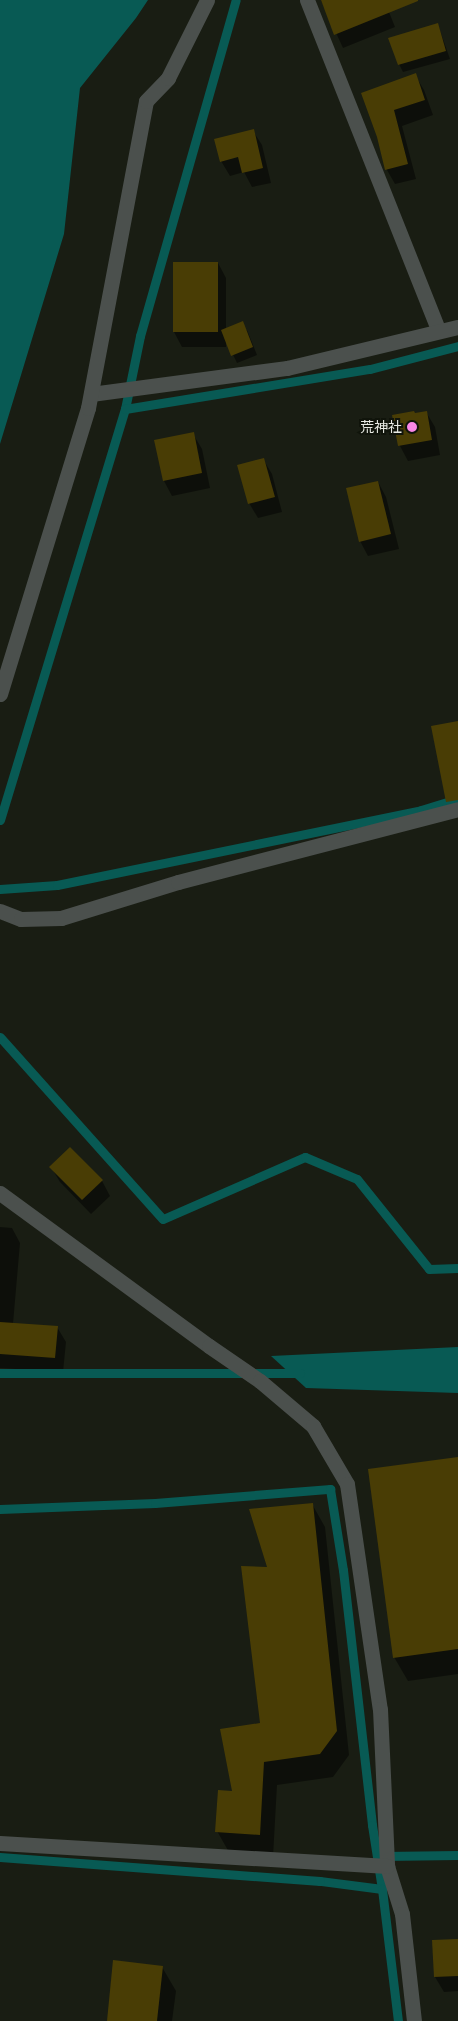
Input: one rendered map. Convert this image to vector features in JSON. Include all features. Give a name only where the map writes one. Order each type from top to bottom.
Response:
[{"type":"street","points":[[0,694],[91,394],[146,101],[168,78],[207,0]]},
{"type":"street","points":[[307,0],[439,332]]},
{"type":"street","points":[[91,394],[286,368],[458,327]]},
{"type":"street","points":[[0,912],[21,919],[61,918],[178,882],[458,809]]},
{"type":"street","points":[[0,1193],[209,1346],[260,1381],[312,1426],[348,1484],[380,1709],[386,1866],[402,1914],[414,2021]]},
{"type":"street","points":[[0,1843],[386,1866]]},
{"type":"water","points":[[0,0],[148,0],[136,18],[80,88],[64,234],[0,444]]},
{"type":"water","points":[[458,1347],[458,1393],[306,1388],[271,1356]]},
{"type":"building","points":[[321,0],[418,0],[418,1],[334,35]]},
{"type":"building","points":[[438,23],[446,51],[398,65],[388,38]]},
{"type":"building","points":[[416,73],[425,100],[394,110],[408,164],[385,170],[377,137],[361,93]]},
{"type":"building","points":[[254,129],[263,168],[242,173],[238,157],[220,162],[214,139]]},
{"type":"building","points":[[173,262],[218,262],[218,332],[173,332]]},
{"type":"building","points":[[243,321],[253,347],[231,356],[221,330]]},
{"type":"building","name":"荒神社","points":[[414,411],[415,413],[427,411],[432,440],[398,446],[392,415]]},
{"type":"building","points":[[194,432],[202,473],[163,481],[154,440]]},
{"type":"building","points":[[264,458],[275,497],[248,504],[237,465]]},
{"type":"building","points":[[378,481],[391,534],[359,542],[346,488]]},
{"type":"building","points":[[458,721],[458,800],[446,802],[431,726]]},
{"type":"building","points":[[70,1147],[103,1180],[82,1200],[49,1167]]},
{"type":"building","points":[[0,1322],[58,1326],[55,1358],[0,1354]]},
{"type":"building","points":[[458,1457],[458,1649],[393,1658],[368,1469]]},
{"type":"building","points":[[313,1503],[337,1731],[320,1754],[264,1762],[260,1835],[215,1832],[218,1790],[232,1791],[220,1729],[260,1723],[241,1566],[267,1567],[249,1509]]},
{"type":"building","points":[[458,1939],[458,1976],[434,1977],[432,1940]]},
{"type":"building","points":[[113,1960],[163,1966],[157,2021],[107,2021]]},
{"type":"waterway","points":[[125,409],[140,336],[236,0]]},
{"type":"waterway","points":[[0,820],[125,409],[370,369],[458,346]]},
{"type":"waterway","points":[[0,889],[57,885],[421,810],[458,799]]},
{"type":"waterway","points":[[0,1037],[163,1219],[305,1157],[357,1179],[429,1269],[458,1268]]},
{"type":"waterway","points":[[0,1373],[300,1373]]},
{"type":"waterway","points":[[0,1509],[155,1503],[330,1489],[343,1570],[372,1825],[382,1889],[320,1881],[0,1857]]},
{"type":"waterway","points":[[383,1856],[458,1855]]},
{"type":"waterway","points":[[382,1889],[398,2021]]},
{"type":"place","name":"荒神社","points":[[412,427]]}]
